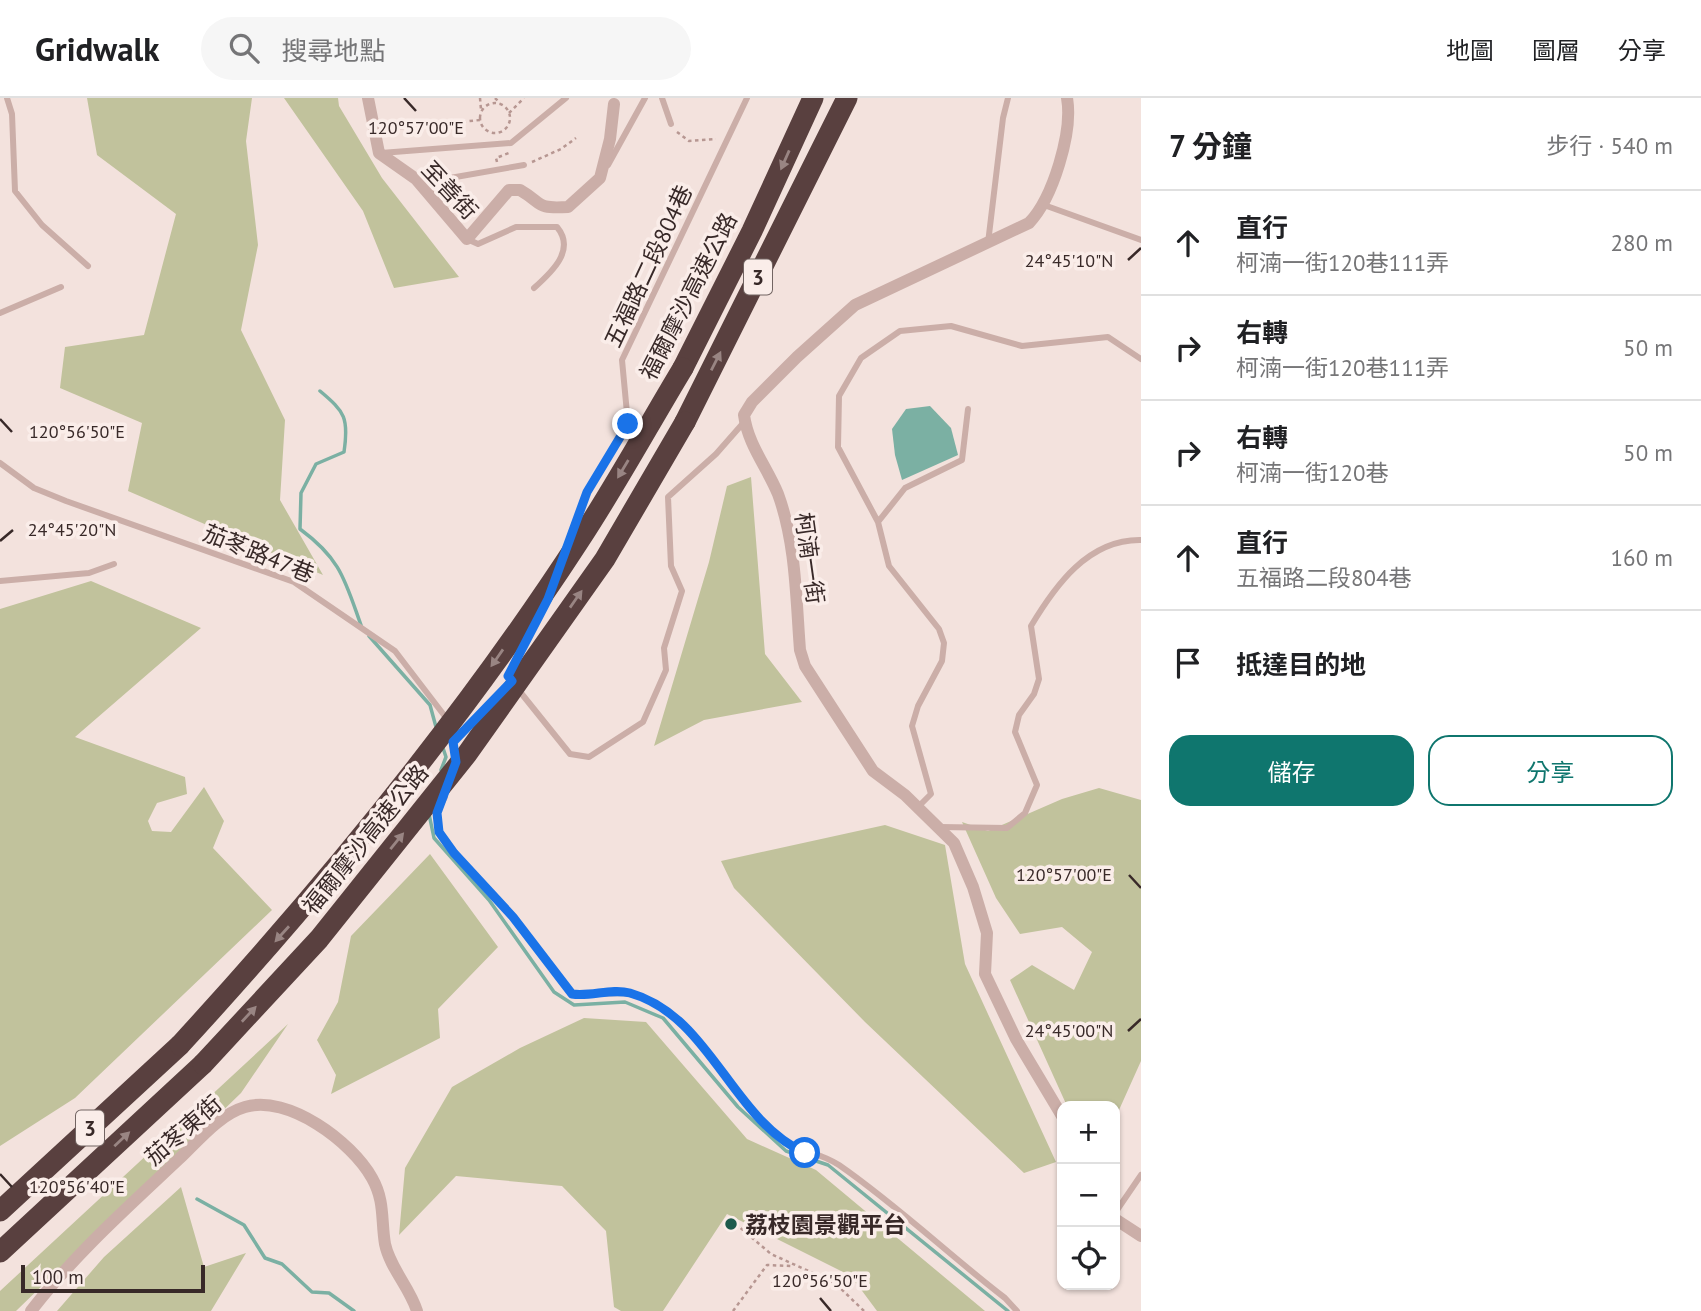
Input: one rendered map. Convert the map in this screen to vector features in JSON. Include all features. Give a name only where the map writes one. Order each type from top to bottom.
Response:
[{"type":"highway","name":"福爾摩沙高速公路","points":[[0,1212],[180,1045],[294,920],[443,733],[579,541],[683,368],[752,231],[813,98]]},
{"type":"highway","name":"福爾摩沙高速公路","points":[[0,1252],[203,1064],[318,939],[467,754],[605,559],[685,422],[847,98]]},
{"type":"street","points":[[368,98],[379,153]]},
{"type":"street","points":[[745,421],[744,415],[752,402],[828,327],[855,305],[890,286],[988,245],[1029,223],[1044,205],[1062,147],[1067,98]]},
{"type":"street","points":[[600,178],[610,139],[613,101]]},
{"type":"street","name":"至善街","points":[[379,153],[416,179],[467,239],[509,190],[520,190],[535,204],[546,208],[568,207],[600,178]]},
{"type":"street","name":"柯湳一街","points":[[745,421],[762,466],[777,493],[788,531],[800,650],[805,666],[873,771],[918,807],[954,843],[973,887],[987,933],[985,974],[994,997],[1057,1107]]},
{"type":"street","name":"茄苳東街","points":[[31,1311],[104,1229],[228,1114],[259,1103],[301,1116],[337,1137],[371,1176],[382,1197],[385,1243],[417,1311]]},
{"type":"street","points":[[1120,1222],[1141,1236]]},
{"type":"lane","points":[[6,98],[12,114],[15,191],[42,225],[88,266]]},
{"type":"lane","points":[[379,153],[512,143],[566,98]]},
{"type":"lane","points":[[600,178],[645,98]]},
{"type":"lane","points":[[662,98],[671,124]]},
{"type":"lane","name":"五福路二段804巷","points":[[512,681],[508,676],[548,599],[587,492],[628,424],[622,360],[747,98]]},
{"type":"lane","points":[[988,245],[1003,118],[1008,98]]},
{"type":"lane","points":[[416,179],[450,178],[524,165]]},
{"type":"lane","points":[[1044,205],[1141,240]]},
{"type":"lane","name":"至善街","points":[[467,239],[478,244],[516,227],[557,227],[564,236],[564,252],[550,274],[534,288]]},
{"type":"lane","points":[[0,313],[61,287]]},
{"type":"lane","points":[[918,807],[931,794],[912,726],[918,706],[942,661],[944,643],[939,629],[889,566],[878,522],[838,447],[839,396],[861,358],[900,331],[951,326],[1022,346],[1108,337],[1141,359]]},
{"type":"lane","points":[[878,522],[905,488],[962,460],[968,409]]},
{"type":"lane","points":[[745,421],[716,454],[668,497],[666,508],[671,566],[682,591],[664,648],[666,670],[643,722],[589,757],[570,754],[512,681],[453,742],[456,762],[437,813],[439,832],[454,853],[513,917],[572,994],[586,996],[627,992],[666,1012],[689,1031],[747,1105],[771,1130],[790,1146],[836,1163],[1006,1298],[1017,1311]]},
{"type":"lane","name":"茄苳路47巷","points":[[0,463],[34,488],[256,567],[294,582],[314,594],[396,650],[452,727],[453,742]]},
{"type":"lane","points":[[940,827],[1007,828],[1025,814],[1037,785],[1015,732],[1019,715],[1034,694],[1039,679],[1031,626],[1053,589],[1073,567],[1098,552],[1128,540],[1141,540]]},
{"type":"lane","points":[[0,581],[89,573],[114,564]]},
{"type":"lane","points":[[1120,1206],[1141,1175]]},
{"type":"path","points":[[480,98],[480,120],[488,131],[498,132],[509,124],[509,113],[495,98]]},
{"type":"path","points":[[509,113],[524,98]]},
{"type":"path","points":[[481,113],[490,104],[500,103]]},
{"type":"path","points":[[390,130],[480,120]]},
{"type":"path","points":[[671,124],[678,135],[689,141],[728,138]]},
{"type":"path","points":[[512,143],[516,150],[496,158],[497,164],[520,156],[524,165],[561,149],[576,138]]},
{"type":"path","points":[[730,1219],[771,1254],[835,1283],[864,1311]]},
{"type":"path","points":[[733,1311],[767,1265],[795,1266]]},
{"type":"green space","points":[[87,98],[252,98],[246,141],[258,245],[241,330],[285,420],[280,500],[323,575],[128,491],[142,423],[60,388],[65,347],[144,335],[176,214],[97,155]]},
{"type":"green space","points":[[284,98],[338,98],[339,106],[382,178],[459,277],[394,288],[363,211]]},
{"type":"green space","points":[[751,477],[765,654],[802,702],[704,720],[654,746],[709,562],[727,486]]},
{"type":"green space","points":[[91,581],[201,628],[75,737],[185,777],[187,794],[157,803],[148,821],[152,831],[171,832],[204,787],[224,821],[213,848],[272,910],[75,1098],[0,1146],[0,609]]},
{"type":"green space","points":[[1099,788],[1141,800],[1141,1061],[1120,1108],[1120,1101],[1065,1101],[1010,980],[1032,965],[1074,990],[1092,952],[1062,927],[1020,934],[996,898],[962,822],[988,831],[1062,799]]},
{"type":"green space","points":[[885,825],[945,845],[965,964],[1056,1162],[1024,1173],[865,1022],[734,888],[721,861]]},
{"type":"green space","points":[[430,854],[498,947],[438,1009],[440,1038],[331,1094],[336,1075],[317,1040],[338,1002],[351,936]]},
{"type":"green space","points":[[584,1018],[646,1022],[747,1139],[816,1170],[985,1311],[877,1311],[851,1276],[727,1214],[663,1311],[621,1311],[614,1307],[606,1231],[562,1186],[456,1176],[399,1235],[405,1168],[452,1087],[520,1048]]},
{"type":"green space","points":[[288,1024],[241,1093],[16,1311],[0,1311],[0,1291]]},
{"type":"green space","points":[[181,1187],[204,1267],[246,1253],[211,1311],[57,1311],[104,1257]]},
{"type":"water","points":[[930,406],[951,428],[958,455],[902,480],[892,429],[906,409]]},
{"type":"waterway","points":[[320,391],[343,417],[346,431],[344,452],[316,464],[301,493],[300,529],[334,562],[346,584],[362,628]]},
{"type":"waterway","points":[[369,636],[430,705],[436,727]]},
{"type":"waterway","points":[[441,770],[446,757],[443,748]]},
{"type":"waterway","points":[[429,814],[434,838],[489,900],[554,992],[574,1005],[625,1002],[663,1018],[738,1107],[786,1151],[828,1165],[1008,1311]]},
{"type":"waterway","points":[[197,1199],[244,1225],[265,1258],[282,1264],[312,1292],[329,1293],[354,1311]]},
{"type":"place","name":"荔枝園景觀平台","points":[[731,1224]]},
{"type":"route","points":[[628,424],[587,492],[548,599],[508,676],[512,681],[453,742],[456,762],[448,791],[437,813],[439,832],[454,853],[513,917],[572,994],[586,996],[627,992],[646,999],[666,1012],[689,1031],[747,1105],[771,1130],[790,1146],[805,1153]]}]
